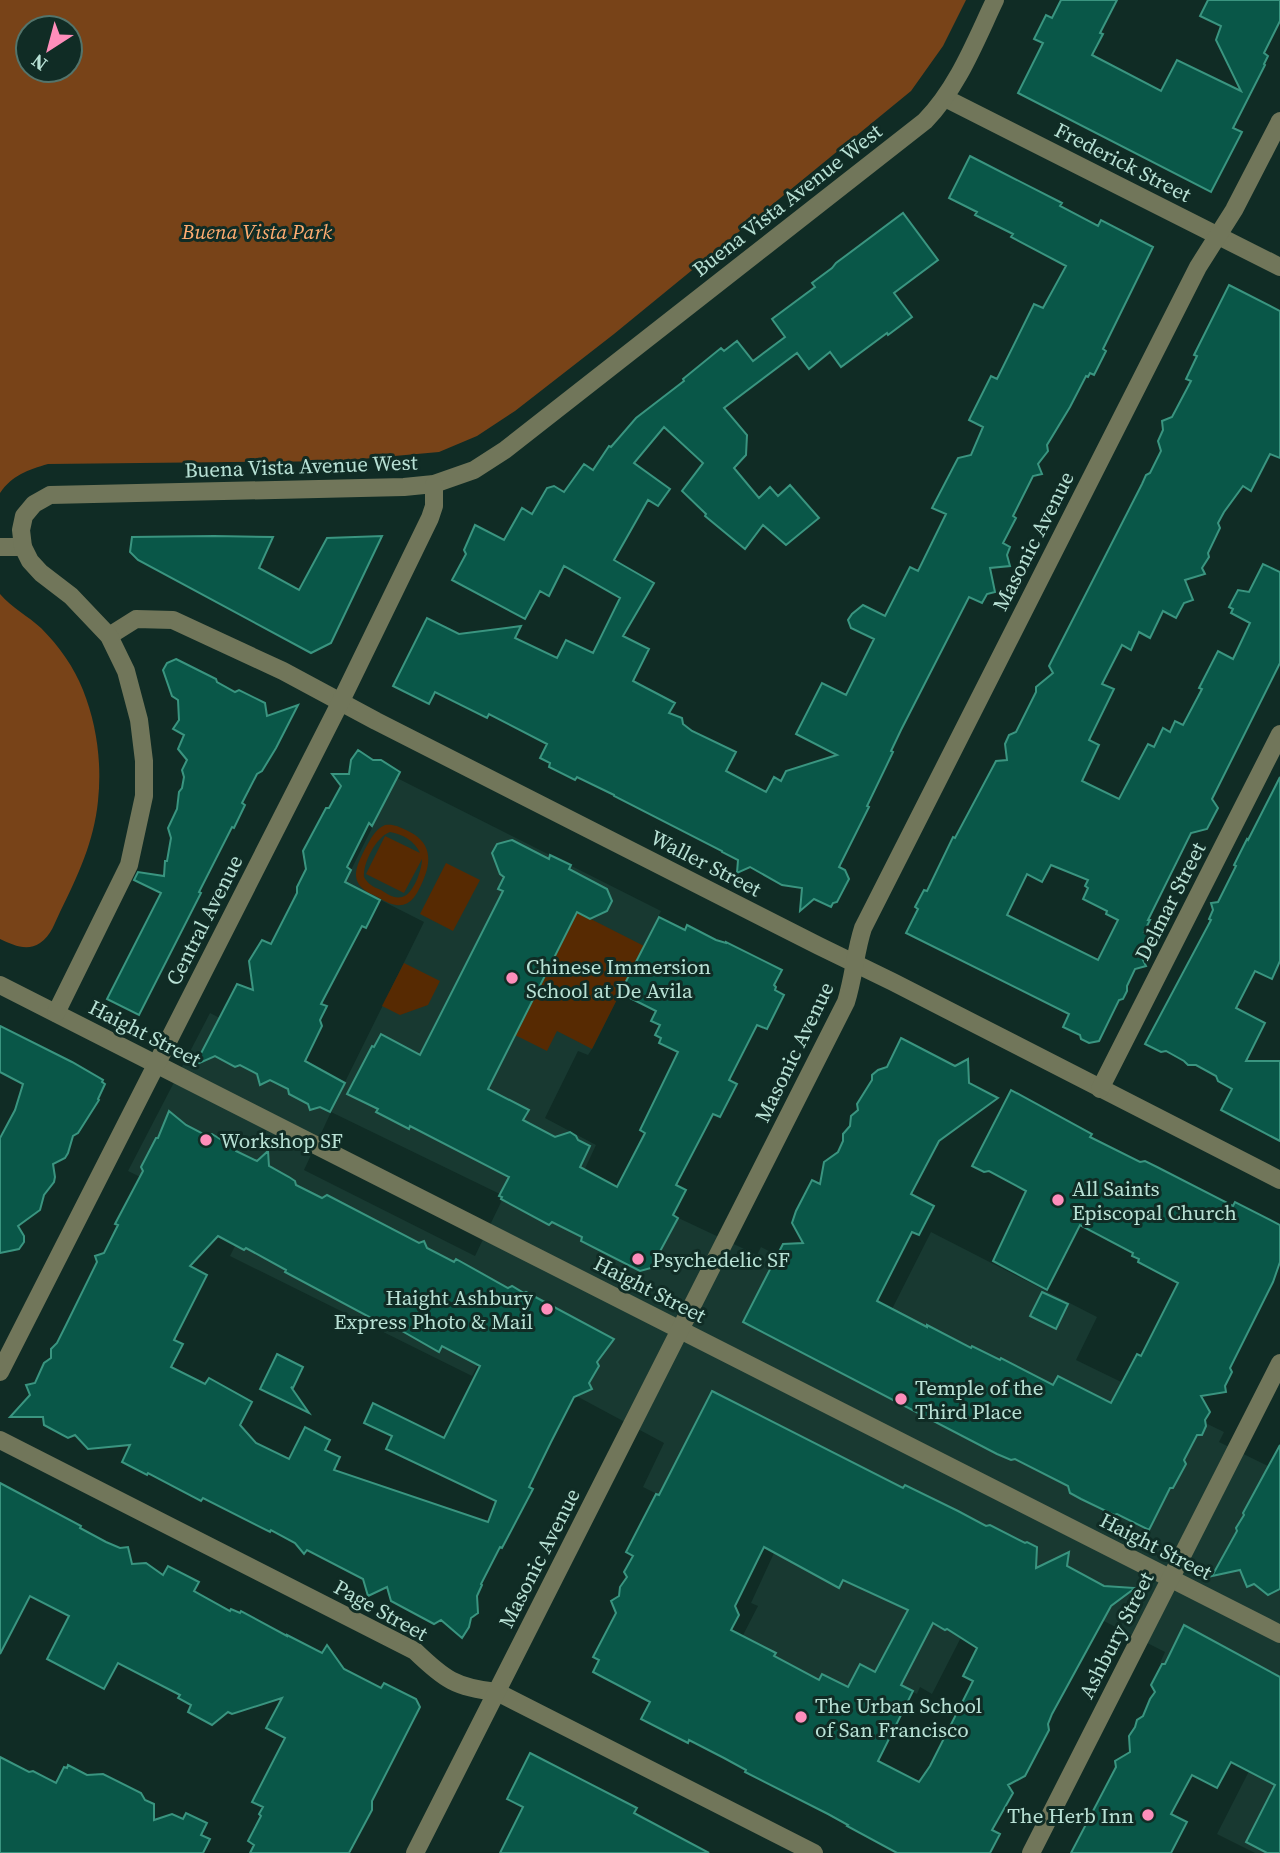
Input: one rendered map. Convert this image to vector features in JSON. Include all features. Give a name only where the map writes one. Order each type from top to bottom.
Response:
[{"type":"street","name":"Buena Vista Avenue West","points":[[23,547],[21,530],[24,516],[34,504],[50,495],[398,488],[433,484],[474,470],[505,450],[925,121],[957,79],[995,0]]},
{"type":"street","name":"Frederick Street","points":[[945,98],[1280,267]]},
{"type":"street","name":"Masonic Avenue","points":[[415,1853],[846,1002],[853,982],[856,947],[863,928],[1194,276],[1234,210],[1280,121]]},
{"type":"street","name":"Central Avenue","points":[[0,1372],[340,703],[430,518],[434,506],[433,484]]},
{"type":"street","points":[[0,547],[23,547],[30,561],[41,573],[71,596],[109,636],[125,671],[139,720],[144,761],[144,796],[129,865],[56,1013]]},
{"type":"street","name":"Waller Street","points":[[109,636],[136,619],[173,620],[283,671],[340,703],[1280,1180]]},
{"type":"street","name":"Delmar Street","points":[[1100,1089],[1280,734]]},
{"type":"street","name":"Haight Street","points":[[0,985],[1280,1634]]},
{"type":"street","name":"Ashbury Street","points":[[1031,1853],[1280,1363]]},
{"type":"street","name":"Page Street","points":[[0,1440],[415,1651],[439,1674],[450,1680],[470,1689],[497,1692],[814,1853]]},
{"type":"shaded area","points":[[397,778],[661,911],[592,1049],[588,1055],[578,1051],[545,1118],[596,1145],[583,1173],[757,1255],[761,1247],[890,1313],[931,1232],[1097,1317],[1076,1360],[1224,1432],[1219,1442],[1280,1472],[1280,1853],[1255,1853],[1217,1834],[1274,1722],[1160,1663],[1165,1652],[997,1567],[932,1694],[920,1687],[917,1694],[913,1692],[845,1823],[689,1740],[758,1606],[751,1603],[774,1553],[643,1487],[664,1443],[487,1348],[472,1376],[230,1256],[244,1228],[128,1171],[210,1013],[345,1082],[424,922],[345,882]],"holes":[[[331,1112],[504,1196],[475,1256],[304,1170]]]},
{"type":"shaded area","points":[[396,826],[414,834],[428,852],[428,867],[422,883],[416,895],[406,904],[386,902],[364,889],[357,879],[357,868],[362,856],[373,835],[381,827]],"holes":[[[390,832],[403,836],[420,853],[385,836],[366,874],[404,893],[422,859],[419,875],[410,892],[399,897],[391,896],[373,886],[364,877],[371,851],[380,839]]]},
{"type":"shaded area","points":[[446,863],[480,880],[453,931],[420,914]]},
{"type":"shaded area","points":[[577,912],[644,946],[592,1049],[557,1031],[547,1051],[515,1035]]},
{"type":"shaded area","points":[[404,963],[440,981],[428,1005],[400,1015],[382,1006]]},
{"type":"green space","name":"Buena Vista Park","points":[[0,0],[966,0],[943,46],[911,91],[614,334],[515,411],[477,436],[439,452],[339,461],[48,464],[15,477],[0,493]]},
{"type":"green space","points":[[0,594],[41,628],[71,665],[88,703],[99,759],[96,816],[84,858],[50,933],[40,943],[30,947],[20,947],[0,939]]},
{"type":"building","points":[[1061,0],[1117,0],[1092,55],[1161,91],[1177,60],[1241,91],[1216,40],[1221,26],[1200,16],[1208,0],[1280,0],[1280,21],[1264,53],[1268,56],[1265,65],[1233,128],[1242,132],[1211,192],[1018,93],[1043,43],[1034,39],[1046,15],[1052,18]]},
{"type":"building","points":[[970,156],[1062,203],[1060,206],[1098,226],[1101,220],[1153,247],[1103,349],[1106,351],[1094,375],[1090,373],[1086,376],[1047,445],[1048,451],[1038,464],[1042,474],[1033,476],[1013,516],[1016,518],[1003,543],[1010,547],[1007,555],[1010,566],[990,568],[995,592],[987,594],[982,603],[969,597],[901,730],[867,806],[869,807],[839,867],[845,870],[849,879],[837,902],[831,907],[814,899],[800,911],[802,888],[782,885],[750,867],[737,873],[738,860],[614,795],[549,767],[550,763],[540,758],[547,744],[489,714],[487,718],[435,692],[429,704],[393,686],[427,618],[459,634],[521,626],[515,638],[557,658],[566,640],[593,653],[620,598],[564,566],[549,596],[540,591],[525,619],[452,580],[466,554],[464,550],[475,525],[504,540],[522,508],[532,514],[547,488],[554,486],[564,492],[584,464],[593,470],[609,446],[611,447],[636,418],[721,348],[724,351],[737,341],[753,361],[785,337],[772,319],[815,287],[812,283],[836,263],[903,213],[938,260],[894,293],[912,317],[841,367],[830,352],[809,369],[797,353],[724,408],[747,435],[746,455],[734,468],[759,498],[770,487],[778,496],[790,485],[819,518],[786,545],[763,525],[745,549],[705,516],[682,491],[703,463],[664,427],[634,463],[670,489],[658,506],[648,500],[614,560],[654,583],[623,636],[649,649],[633,681],[675,703],[669,713],[682,718],[683,724],[692,731],[736,752],[726,771],[766,792],[774,777],[781,781],[786,771],[837,755],[796,734],[822,683],[846,695],[874,639],[851,628],[848,620],[863,605],[885,616],[910,567],[918,571],[946,514],[932,508],[958,458],[971,455],[983,427],[969,420],[991,376],[997,379],[1034,304],[1043,308],[1066,266],[1011,237],[1013,234],[949,198]]},
{"type":"building","points":[[1229,285],[1280,311],[1280,458],[1270,454],[1251,491],[1243,486],[1224,512],[1208,553],[1209,557],[1202,568],[1205,574],[1185,580],[1193,600],[1184,603],[1176,618],[1163,611],[1150,638],[1139,632],[1131,650],[1122,645],[1102,684],[1114,689],[1089,740],[1099,745],[1082,781],[1119,799],[1148,744],[1154,747],[1163,728],[1170,732],[1175,721],[1183,725],[1218,651],[1233,659],[1250,623],[1231,613],[1233,609],[1229,607],[1238,590],[1249,592],[1263,564],[1280,572],[1280,663],[1212,799],[1218,808],[1207,829],[1191,833],[1148,920],[1144,932],[1155,938],[1142,958],[1146,966],[1135,969],[1123,999],[1119,1000],[1099,1041],[1089,1043],[1063,1027],[1069,1014],[906,933],[918,909],[915,907],[924,890],[927,891],[953,837],[955,838],[996,761],[1007,760],[1005,744],[1009,735],[1016,732],[1036,687],[1053,673],[1049,666],[1146,475],[1150,473],[1161,451],[1158,441],[1163,430],[1162,421],[1172,417],[1191,381],[1186,379],[1197,356],[1194,355]],"holes":[[[1051,865],[1088,880],[1083,899],[1118,920],[1098,960],[1007,915],[1027,874],[1042,882]]]},
{"type":"building","points":[[382,536],[331,643],[311,653],[138,560],[130,552],[132,537],[273,537],[259,568],[299,590],[327,538]]},
{"type":"building","points":[[176,659],[235,692],[239,690],[265,703],[267,716],[298,705],[276,748],[262,771],[257,774],[242,803],[245,805],[234,828],[232,827],[139,1015],[107,999],[161,893],[134,880],[138,872],[164,876],[171,838],[168,828],[177,809],[182,788],[182,770],[187,760],[178,749],[184,735],[173,729],[179,720],[178,700],[172,696],[163,670],[167,663]]},
{"type":"building","points":[[358,750],[400,772],[372,826],[369,823],[347,867],[351,870],[345,882],[380,900],[366,928],[362,926],[321,1004],[327,1006],[320,1020],[322,1026],[305,1061],[345,1083],[330,1112],[320,1107],[310,1110],[308,1104],[289,1094],[288,1089],[270,1080],[260,1085],[257,1074],[240,1065],[235,1067],[215,1056],[195,1065],[237,984],[253,990],[249,961],[262,940],[271,944],[297,893],[297,887],[306,869],[303,851],[341,786],[332,774],[349,774],[351,760]]},
{"type":"building","points":[[1280,777],[1280,961],[1272,979],[1255,971],[1236,1008],[1265,1023],[1246,1061],[1280,1061],[1280,1141],[1221,1110],[1232,1089],[1218,1081],[1216,1076],[1196,1065],[1188,1065],[1166,1051],[1161,1052],[1145,1044],[1211,920],[1211,903],[1218,902],[1236,866],[1234,865]]},
{"type":"building","points":[[512,840],[549,859],[550,855],[571,865],[569,869],[607,889],[612,901],[607,911],[590,919],[577,912],[488,1089],[529,1110],[523,1120],[555,1137],[570,1132],[590,1146],[580,1167],[617,1187],[645,1133],[640,1130],[678,1052],[659,1043],[661,1038],[655,1035],[660,1025],[651,1021],[656,1011],[620,993],[659,917],[685,930],[687,925],[782,970],[774,985],[775,990],[784,995],[767,1029],[757,1025],[729,1080],[737,1084],[720,1117],[713,1114],[676,1185],[686,1190],[673,1215],[678,1218],[651,1268],[640,1271],[581,1241],[582,1237],[552,1222],[549,1225],[501,1199],[499,1196],[509,1177],[410,1126],[409,1129],[376,1112],[378,1109],[347,1094],[381,1034],[420,1055],[503,891],[498,889],[504,877],[500,874],[492,853],[497,844]]},
{"type":"building","points":[[0,1026],[72,1062],[103,1080],[105,1084],[99,1100],[78,1133],[73,1136],[65,1158],[53,1164],[54,1182],[44,1195],[40,1210],[18,1226],[24,1236],[24,1242],[19,1249],[0,1253],[0,1138],[15,1110],[23,1084],[0,1072]]},
{"type":"building","points":[[901,1038],[955,1066],[968,1059],[969,1083],[998,1098],[939,1141],[911,1194],[934,1206],[919,1235],[912,1232],[877,1301],[927,1327],[971,1348],[972,1346],[1000,1360],[1001,1358],[1053,1385],[1058,1376],[1111,1403],[1137,1354],[1141,1356],[1178,1283],[1138,1262],[1139,1259],[1132,1256],[1133,1253],[1080,1225],[1047,1290],[993,1261],[1026,1191],[989,1171],[984,1172],[972,1166],[1011,1090],[1092,1134],[1090,1137],[1140,1162],[1145,1161],[1233,1206],[1235,1202],[1280,1225],[1280,1262],[1273,1282],[1230,1368],[1232,1372],[1225,1386],[1226,1392],[1201,1396],[1210,1412],[1205,1420],[1206,1426],[1202,1435],[1197,1435],[1184,1460],[1186,1464],[1173,1488],[1170,1488],[1149,1530],[1081,1499],[1070,1493],[1068,1486],[1015,1459],[997,1454],[743,1322],[783,1244],[803,1243],[792,1223],[796,1211],[812,1180],[820,1184],[824,1162],[838,1152],[843,1134],[850,1126],[851,1116],[858,1110],[857,1104],[872,1080],[872,1075],[887,1067]]},
{"type":"building","points":[[169,1111],[186,1125],[207,1136],[212,1134],[225,1142],[233,1137],[236,1151],[257,1161],[268,1151],[269,1166],[295,1181],[296,1185],[322,1198],[327,1195],[419,1243],[424,1241],[427,1248],[454,1262],[456,1259],[508,1288],[512,1286],[526,1292],[614,1339],[597,1362],[599,1366],[589,1383],[592,1389],[574,1397],[551,1442],[529,1487],[533,1489],[481,1584],[477,1596],[478,1613],[471,1618],[462,1638],[441,1620],[434,1624],[391,1601],[387,1587],[368,1596],[363,1579],[307,1550],[304,1554],[295,1543],[271,1530],[270,1532],[203,1498],[201,1501],[122,1462],[130,1445],[88,1449],[75,1435],[68,1438],[44,1425],[43,1417],[10,1417],[30,1395],[26,1385],[35,1383],[44,1363],[51,1358],[51,1349],[57,1343],[97,1262],[95,1256],[104,1253],[118,1225],[115,1224],[143,1171],[141,1167],[158,1138]],"holes":[[[218,1236],[244,1250],[246,1248],[386,1326],[388,1323],[439,1352],[442,1346],[480,1366],[444,1438],[373,1403],[364,1423],[392,1436],[386,1449],[496,1501],[488,1522],[334,1470],[340,1457],[325,1450],[330,1440],[305,1427],[289,1459],[256,1443],[240,1425],[252,1402],[209,1378],[205,1384],[171,1367],[183,1344],[174,1340],[207,1275],[190,1266]]]},
{"type":"building","points":[[1042,1292],[1068,1304],[1056,1329],[1030,1316]]},
{"type":"building","points":[[277,1354],[303,1367],[293,1388],[291,1387],[309,1413],[260,1389]]},
{"type":"building","points":[[712,1391],[903,1488],[905,1485],[986,1526],[990,1525],[1037,1547],[1036,1568],[1069,1552],[1067,1566],[1104,1586],[1135,1588],[1111,1606],[1052,1714],[1049,1730],[1025,1776],[1008,1785],[1013,1793],[992,1830],[1000,1834],[990,1853],[897,1853],[745,1772],[746,1770],[724,1758],[641,1719],[650,1702],[593,1672],[599,1660],[593,1657],[616,1613],[611,1601],[619,1596],[620,1587],[627,1577],[624,1572],[633,1556],[626,1552],[656,1494],[659,1495]],"holes":[[[764,1547],[839,1588],[843,1580],[908,1610],[875,1672],[860,1664],[848,1687],[822,1674],[819,1680],[774,1656],[776,1653],[731,1630],[739,1615],[735,1606]],[[933,1623],[977,1648],[963,1676],[973,1681],[930,1766],[919,1782],[878,1761],[913,1691],[901,1685]]]},
{"type":"building","points":[[1280,1445],[1280,1589],[1268,1595],[1254,1584],[1247,1587],[1240,1570],[1212,1576]]},
{"type":"building","points":[[0,1483],[106,1542],[120,1548],[128,1547],[132,1564],[146,1563],[163,1575],[168,1566],[199,1582],[194,1591],[230,1611],[241,1611],[322,1653],[327,1645],[344,1669],[381,1688],[384,1683],[416,1699],[420,1707],[349,1853],[250,1853],[254,1845],[248,1841],[263,1807],[252,1802],[285,1738],[266,1728],[282,1698],[232,1714],[228,1712],[212,1725],[188,1712],[191,1705],[178,1698],[180,1695],[118,1663],[104,1689],[47,1659],[69,1616],[30,1596],[0,1654]]},
{"type":"building","points":[[1184,1625],[1280,1677],[1280,1853],[1267,1853],[1246,1842],[1275,1785],[1231,1762],[1217,1788],[1192,1775],[1171,1814],[1187,1822],[1171,1853],[1071,1853],[1116,1767],[1115,1761],[1130,1752],[1129,1736],[1155,1692],[1151,1685],[1162,1664],[1165,1664]]},
{"type":"building","points":[[530,1753],[637,1808],[634,1813],[709,1853],[500,1853],[523,1807],[507,1799]]},
{"type":"building","points":[[0,1757],[56,1783],[64,1767],[67,1768],[68,1765],[87,1775],[103,1774],[141,1793],[145,1800],[154,1804],[154,1820],[172,1814],[183,1819],[186,1813],[207,1823],[201,1835],[210,1839],[203,1853],[0,1853]]},
{"type":"place","name":"Chinese Immersion School at De Avila","points":[[512,978]]},
{"type":"place","name":"Workshop SF","points":[[206,1140]]},
{"type":"place","name":"All Saints Episcopal Church","points":[[1058,1200]]},
{"type":"place","name":"Psychedelic SF","points":[[638,1259]]},
{"type":"place","name":"Haight Ashbury Express Photo & Mail","points":[[547,1309]]},
{"type":"place","name":"Temple of the Third Place","points":[[901,1399]]},
{"type":"place","name":"The Urban School of San Francisco","points":[[801,1717]]},
{"type":"place","name":"The Herb Inn","points":[[1148,1815]]}]
